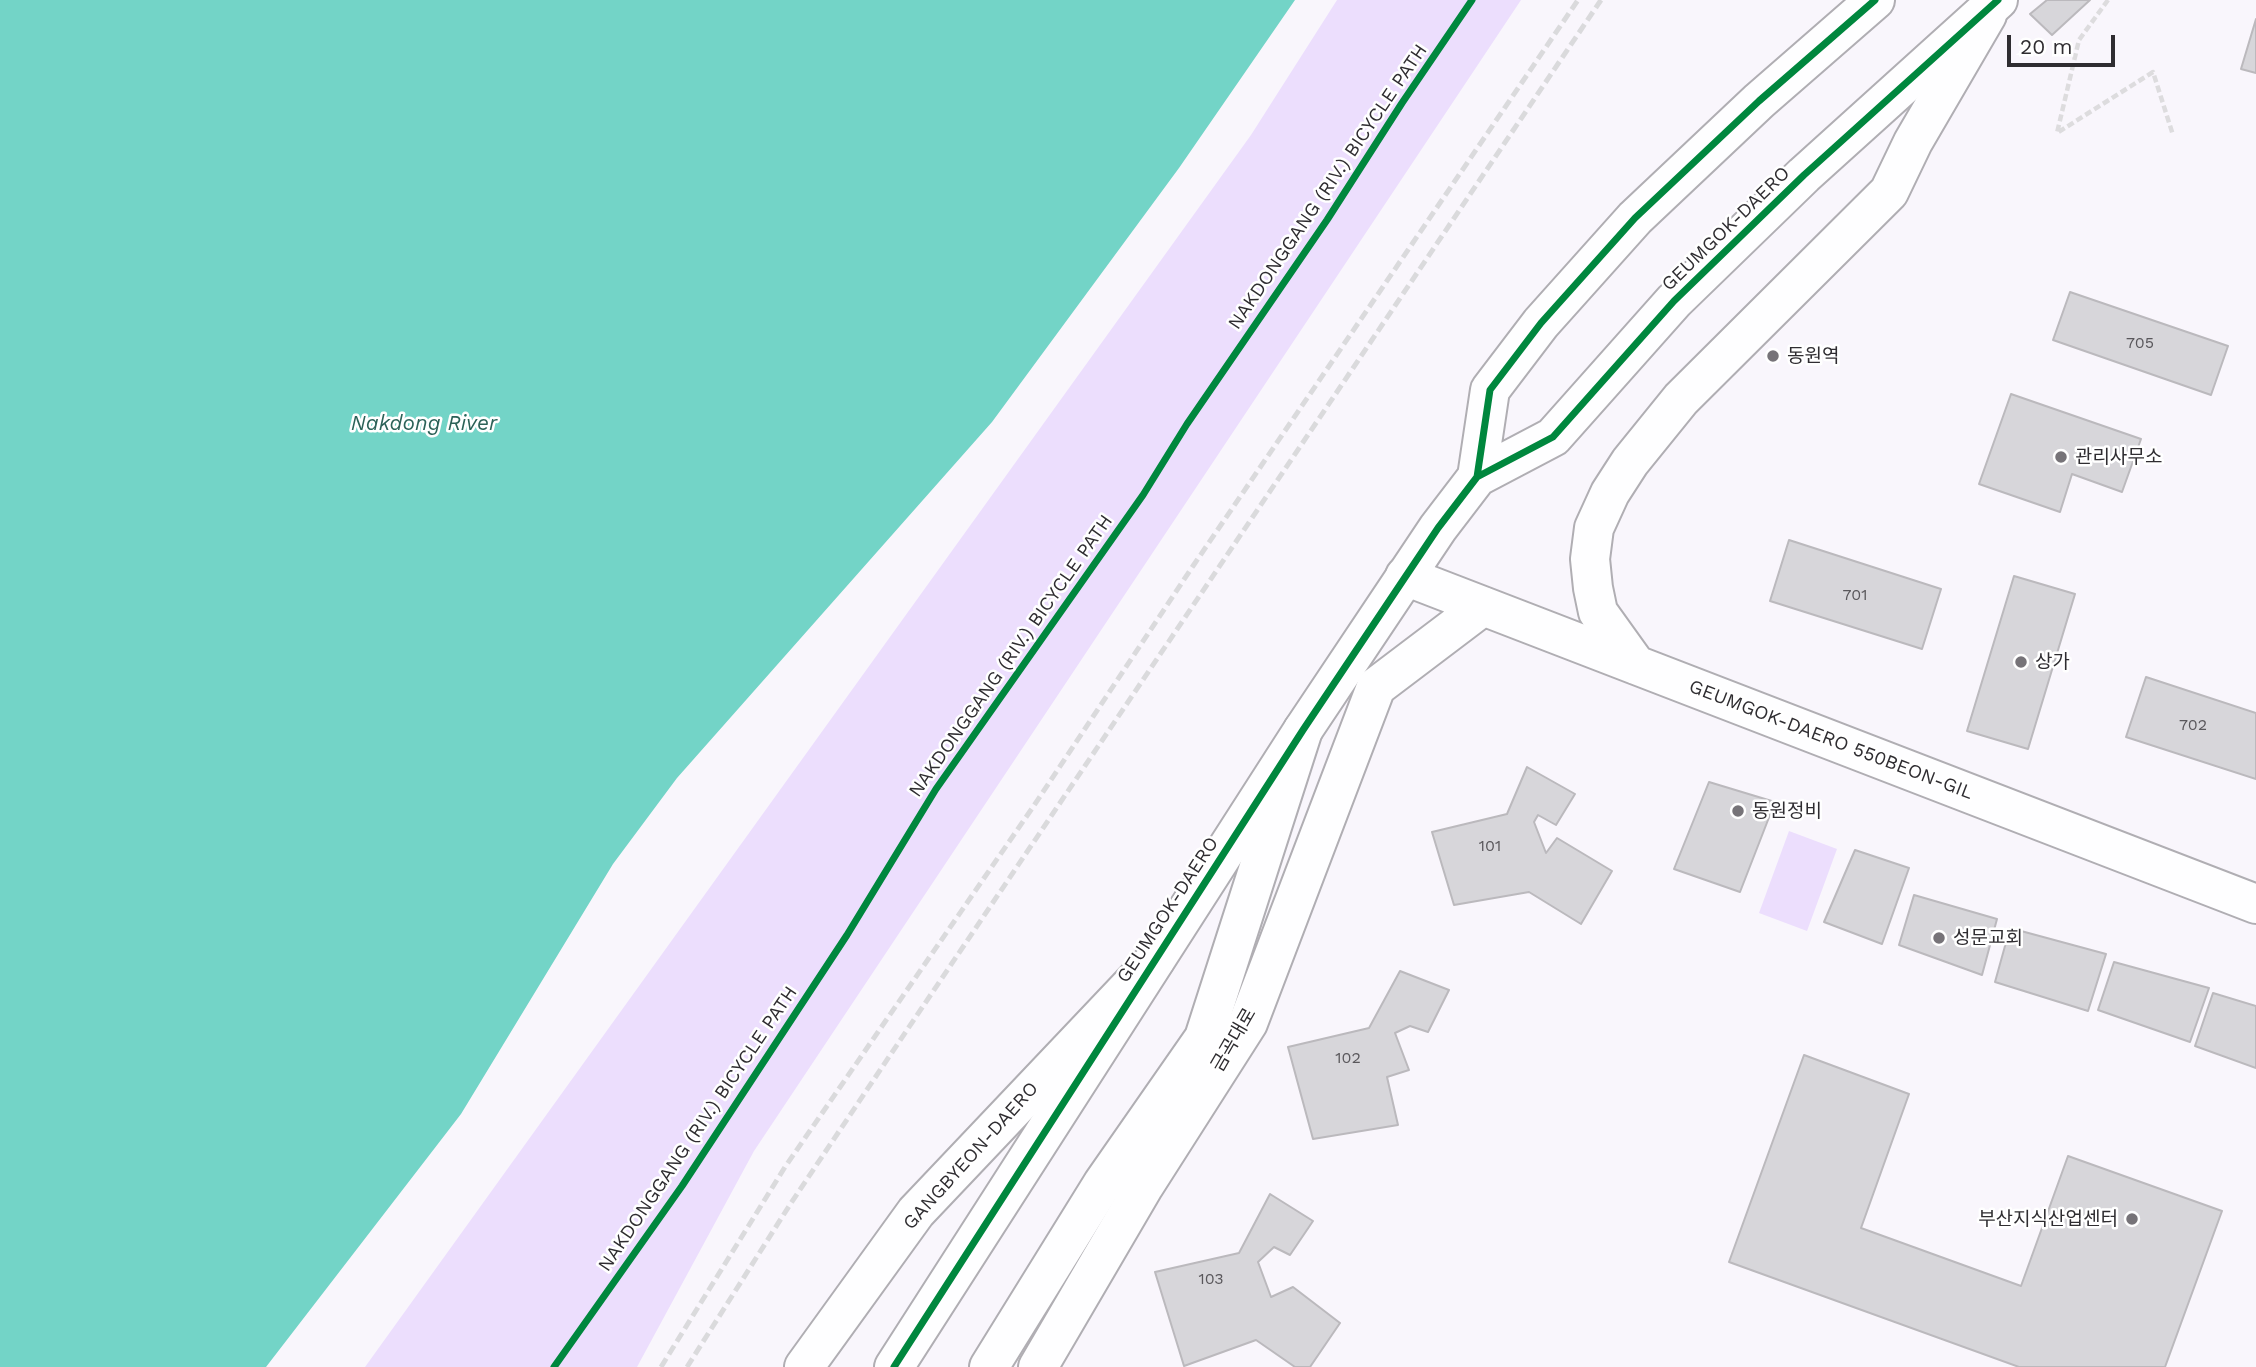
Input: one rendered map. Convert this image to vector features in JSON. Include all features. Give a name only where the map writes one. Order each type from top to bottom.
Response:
[{"type":"main road","name":"GEUMGOK-DAERO","points":[[1477,477],[1490,390],[1541,323],[1635,218],[1759,101],[1875,0]]},
{"type":"main road","name":"GEUMGOK-DAERO","points":[[894,1367],[1303,730],[1395,592],[1477,477],[1553,437],[1674,300],[1804,175],[1995,3]]},
{"type":"main road","points":[[1636,665],[1598,612],[1593,588],[1590,559],[1594,528],[1610,493],[1630,462],[1681,398],[1889,192],[1913,142],[1995,3]]},
{"type":"main road","name":"GEUMGOK-DAERO 550BEON-GIL","points":[[1395,592],[1483,606],[2256,904]]},
{"type":"main road","name":"금곡대로","points":[[1038,1367],[1143,1186],[1248,1023],[1376,687],[1395,592]]},
{"type":"main road","points":[[1376,687],[1483,606]]},
{"type":"main road","points":[[989,1367],[1104,1183],[1203,1038],[1303,730]]},
{"type":"main road","name":"GANGBYEON-DAERO","points":[[804,1367],[916,1212],[1154,960]]},
{"type":"path","points":[[2108,0],[2079,40],[2057,134],[2153,72],[2173,135]]},
{"type":"shaded area","points":[[1337,0],[1521,0],[754,1151],[637,1367],[365,1367],[1251,135]]},
{"type":"shaded area","points":[[1789,831],[1837,849],[1807,931],[1759,913]]},
{"type":"water","name":"Nakdong River","points":[[0,0],[1295,0],[1179,168],[992,422],[677,778],[613,864],[461,1114],[266,1367],[0,1367]]},
{"type":"building","points":[[2047,0],[2090,0],[2052,35],[2030,14]]},
{"type":"building","points":[[2256,19],[2256,73],[2241,69]]},
{"type":"building","points":[[2070,292],[2228,346],[2211,395],[2053,340]]},
{"type":"building","name":"관리사무소","points":[[2011,394],[2141,439],[2122,492],[2072,474],[2060,512],[1979,484]]},
{"type":"building","points":[[1789,540],[1941,589],[1922,649],[1770,601]]},
{"type":"building","name":"상가","points":[[2014,576],[2075,594],[2028,749],[1967,731]]},
{"type":"building","points":[[2146,677],[2256,713],[2256,779],[2126,737]]},
{"type":"building","points":[[1527,767],[1575,794],[1556,825],[1538,815],[1534,822],[1546,853],[1557,838],[1612,871],[1581,924],[1529,892],[1454,905],[1432,832],[1507,814]]},
{"type":"building","points":[[1709,782],[1775,802],[1740,892],[1674,869]]},
{"type":"building","points":[[1855,850],[1909,868],[1882,944],[1824,922]]},
{"type":"building","points":[[1914,895],[1997,919],[1982,975],[1899,945]]},
{"type":"building","points":[[2010,928],[2106,954],[2088,1011],[1995,982]]},
{"type":"building","points":[[2114,962],[2209,988],[2190,1042],[2098,1010]]},
{"type":"building","points":[[1400,971],[1449,990],[1428,1032],[1410,1026],[1395,1033],[1409,1070],[1387,1077],[1398,1125],[1313,1139],[1288,1047],[1369,1028]]},
{"type":"building","points":[[2213,993],[2256,1006],[2256,1068],[2195,1046]]},
{"type":"building","name":"부산지식산업센터","points":[[1804,1055],[1909,1094],[1861,1228],[2021,1286],[2068,1156],[2222,1211],[2165,1367],[2019,1367],[1729,1262]]},
{"type":"building","points":[[1270,1194],[1313,1221],[1290,1255],[1274,1247],[1258,1262],[1271,1297],[1293,1287],[1340,1323],[1310,1367],[1295,1367],[1256,1340],[1184,1366],[1155,1272],[1239,1253]]},
{"type":"railway","points":[[661,1367],[785,1167],[1033,807],[1193,566],[1578,0]]},
{"type":"railway","points":[[687,1367],[791,1203],[1601,0]]},
{"type":"cycle path","name":"NAKDONGGANG (RIV.) BICYCLE PATH","points":[[554,1367],[682,1186],[847,935],[936,789],[1143,495],[1187,424],[1327,220],[1472,0]]},
{"type":"cycle path","points":[[1477,477],[1490,390],[1541,323],[1635,218],[1759,101],[1875,0]]},
{"type":"cycle path","points":[[894,1367],[1303,730],[1438,528],[1477,477],[1553,437],[1674,301],[1804,175],[1998,0]]},
{"type":"place","name":"동원역","points":[[1773,356]]},
{"type":"place","name":"관리사무소","points":[[2061,457]]},
{"type":"place","name":"상가","points":[[2021,662]]},
{"type":"place","name":"동원정비","points":[[1738,811]]},
{"type":"place","name":"성문교회","points":[[1939,938]]},
{"type":"place","name":"부산지식산업센터","points":[[2132,1219]]}]
